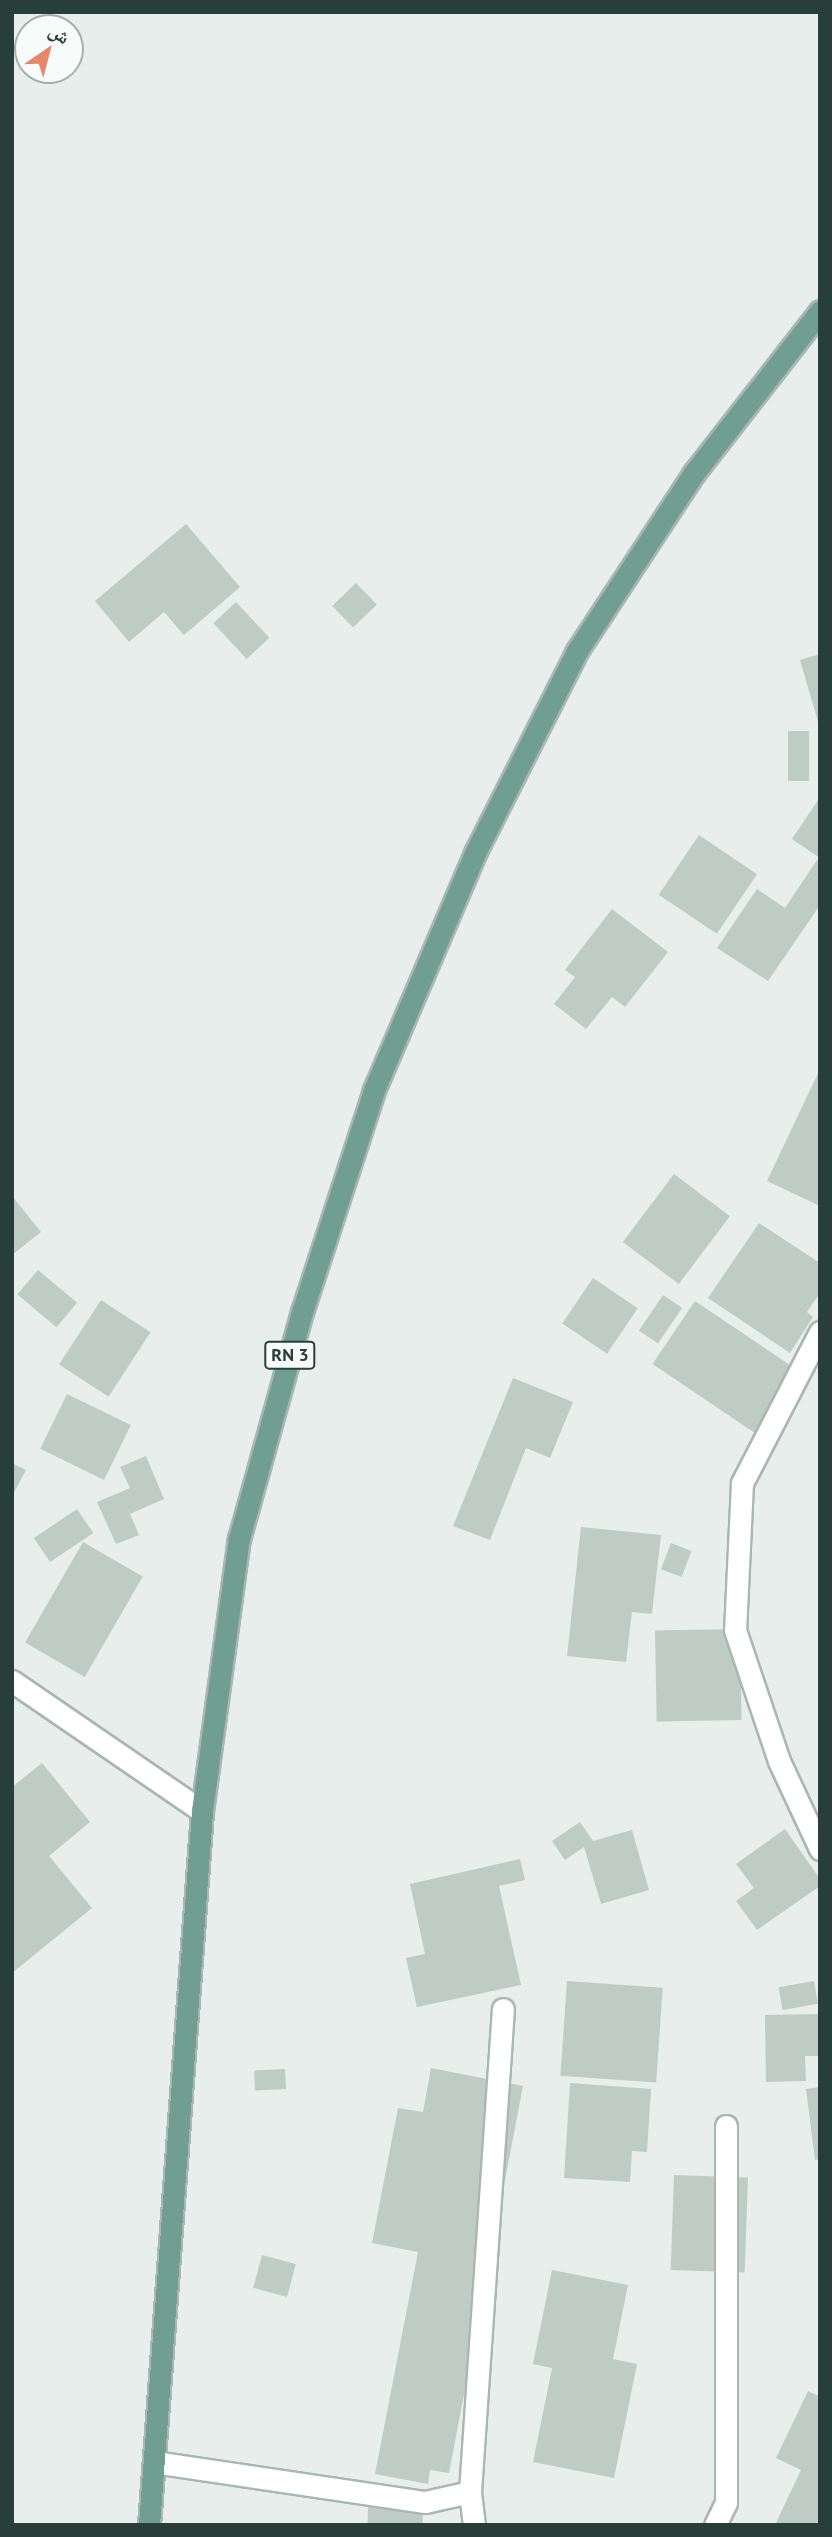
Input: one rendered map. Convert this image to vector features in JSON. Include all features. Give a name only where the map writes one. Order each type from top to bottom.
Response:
[{"type":"main road","name":"RN 3","points":[[149,2525],[202,1811],[239,1539],[302,1312],[374,1090],[475,853],[577,651],[694,473],[820,311]]},
{"type":"street","points":[[820,1332],[743,1483],[735,1630],[779,1761],[820,1849]]},
{"type":"street","points":[[12,1681],[202,1811]]},
{"type":"street","points":[[474,2525],[470,2491],[503,2008]]},
{"type":"street","points":[[716,2525],[726,2502],[726,2126]]},
{"type":"street","points":[[154,2462],[425,2502],[470,2491]]},
{"type":"building","points":[[186,524],[240,587],[184,635],[164,612],[129,642],[95,601]]},
{"type":"building","points":[[356,583],[377,605],[353,628],[332,606]]},
{"type":"building","points":[[236,602],[269,638],[247,659],[213,623]]},
{"type":"building","points":[[820,654],[820,725],[819,725],[800,660]]},
{"type":"building","points":[[788,731],[809,731],[809,781],[788,781]]},
{"type":"building","points":[[820,797],[820,858],[792,839]]},
{"type":"building","points":[[699,835],[757,874],[717,934],[659,895]]},
{"type":"building","points":[[817,860],[820,862],[820,905],[768,981],[717,948],[757,889],[785,908]]},
{"type":"building","points":[[612,909],[668,952],[625,1007],[612,997],[586,1029],[554,1004],[575,977],[565,970]]},
{"type":"building","points":[[820,1069],[820,1206],[767,1181]]},
{"type":"building","points":[[674,1174],[730,1216],[679,1284],[623,1242]]},
{"type":"building","points":[[12,1196],[41,1232],[12,1255]]},
{"type":"building","points":[[759,1223],[820,1263],[820,1293],[807,1312],[813,1317],[790,1353],[708,1298]]},
{"type":"building","points":[[38,1270],[77,1303],[56,1327],[17,1295]]},
{"type":"building","points":[[593,1278],[638,1308],[607,1354],[562,1324]]},
{"type":"building","points":[[663,1295],[682,1308],[658,1344],[639,1331]]},
{"type":"building","points":[[101,1300],[150,1332],[109,1397],[59,1365]]},
{"type":"building","points":[[695,1301],[797,1370],[754,1433],[653,1364]]},
{"type":"building","points":[[513,1378],[573,1402],[550,1458],[526,1448],[490,1540],[453,1526]]},
{"type":"building","points":[[67,1394],[131,1425],[104,1480],[40,1449]]},
{"type":"building","points":[[146,1456],[164,1499],[130,1514],[139,1535],[116,1544],[97,1502],[130,1488],[120,1467]]},
{"type":"building","points":[[12,1463],[26,1470],[12,1496]]},
{"type":"building","points":[[77,1509],[93,1533],[50,1562],[34,1538]]},
{"type":"building","points":[[581,1527],[661,1535],[652,1614],[632,1612],[626,1662],[567,1656]]},
{"type":"building","points":[[83,1542],[143,1576],[85,1677],[25,1642]]},
{"type":"building","points":[[671,1543],[692,1551],[682,1577],[661,1569]]},
{"type":"building","points":[[740,1629],[742,1720],[657,1721],[655,1630]]},
{"type":"building","points":[[42,1763],[90,1822],[49,1856],[92,1908],[12,1973],[12,1787]]},
{"type":"building","points":[[580,1822],[593,1841],[632,1830],[649,1890],[601,1904],[584,1847],[565,1860],[552,1841]]},
{"type":"building","points":[[785,1829],[820,1879],[820,1886],[757,1930],[736,1901],[754,1888],[736,1864]]},
{"type":"building","points":[[520,1859],[525,1880],[499,1886],[521,1985],[417,2007],[406,1958],[425,1954],[410,1884]]},
{"type":"building","points":[[567,1981],[663,1988],[656,2082],[560,2076]]},
{"type":"building","points":[[814,1981],[818,2004],[783,2010],[779,1987]]},
{"type":"building","points":[[820,2014],[820,2056],[805,2056],[806,2081],[766,2082],[765,2015]]},
{"type":"building","points":[[431,2068],[523,2086],[449,2473],[430,2470],[428,2484],[375,2474],[418,2252],[372,2243],[398,2108],[423,2112]]},
{"type":"building","points":[[285,2069],[286,2089],[255,2091],[254,2071]]},
{"type":"building","points":[[570,2083],[651,2089],[647,2152],[632,2151],[630,2182],[564,2178]]},
{"type":"building","points":[[820,2087],[820,2159],[815,2160],[806,2089]]},
{"type":"building","points":[[674,2175],[748,2178],[745,2273],[671,2270]]},
{"type":"building","points":[[262,2255],[296,2264],[287,2297],[253,2288]]},
{"type":"building","points":[[552,2270],[628,2285],[613,2359],[637,2364],[614,2478],[533,2462],[552,2368],[533,2364]]},
{"type":"building","points":[[808,2391],[820,2397],[820,2525],[775,2525],[801,2470],[776,2458]]},
{"type":"building","points":[[368,2506],[423,2507],[423,2525],[368,2525]]}]
